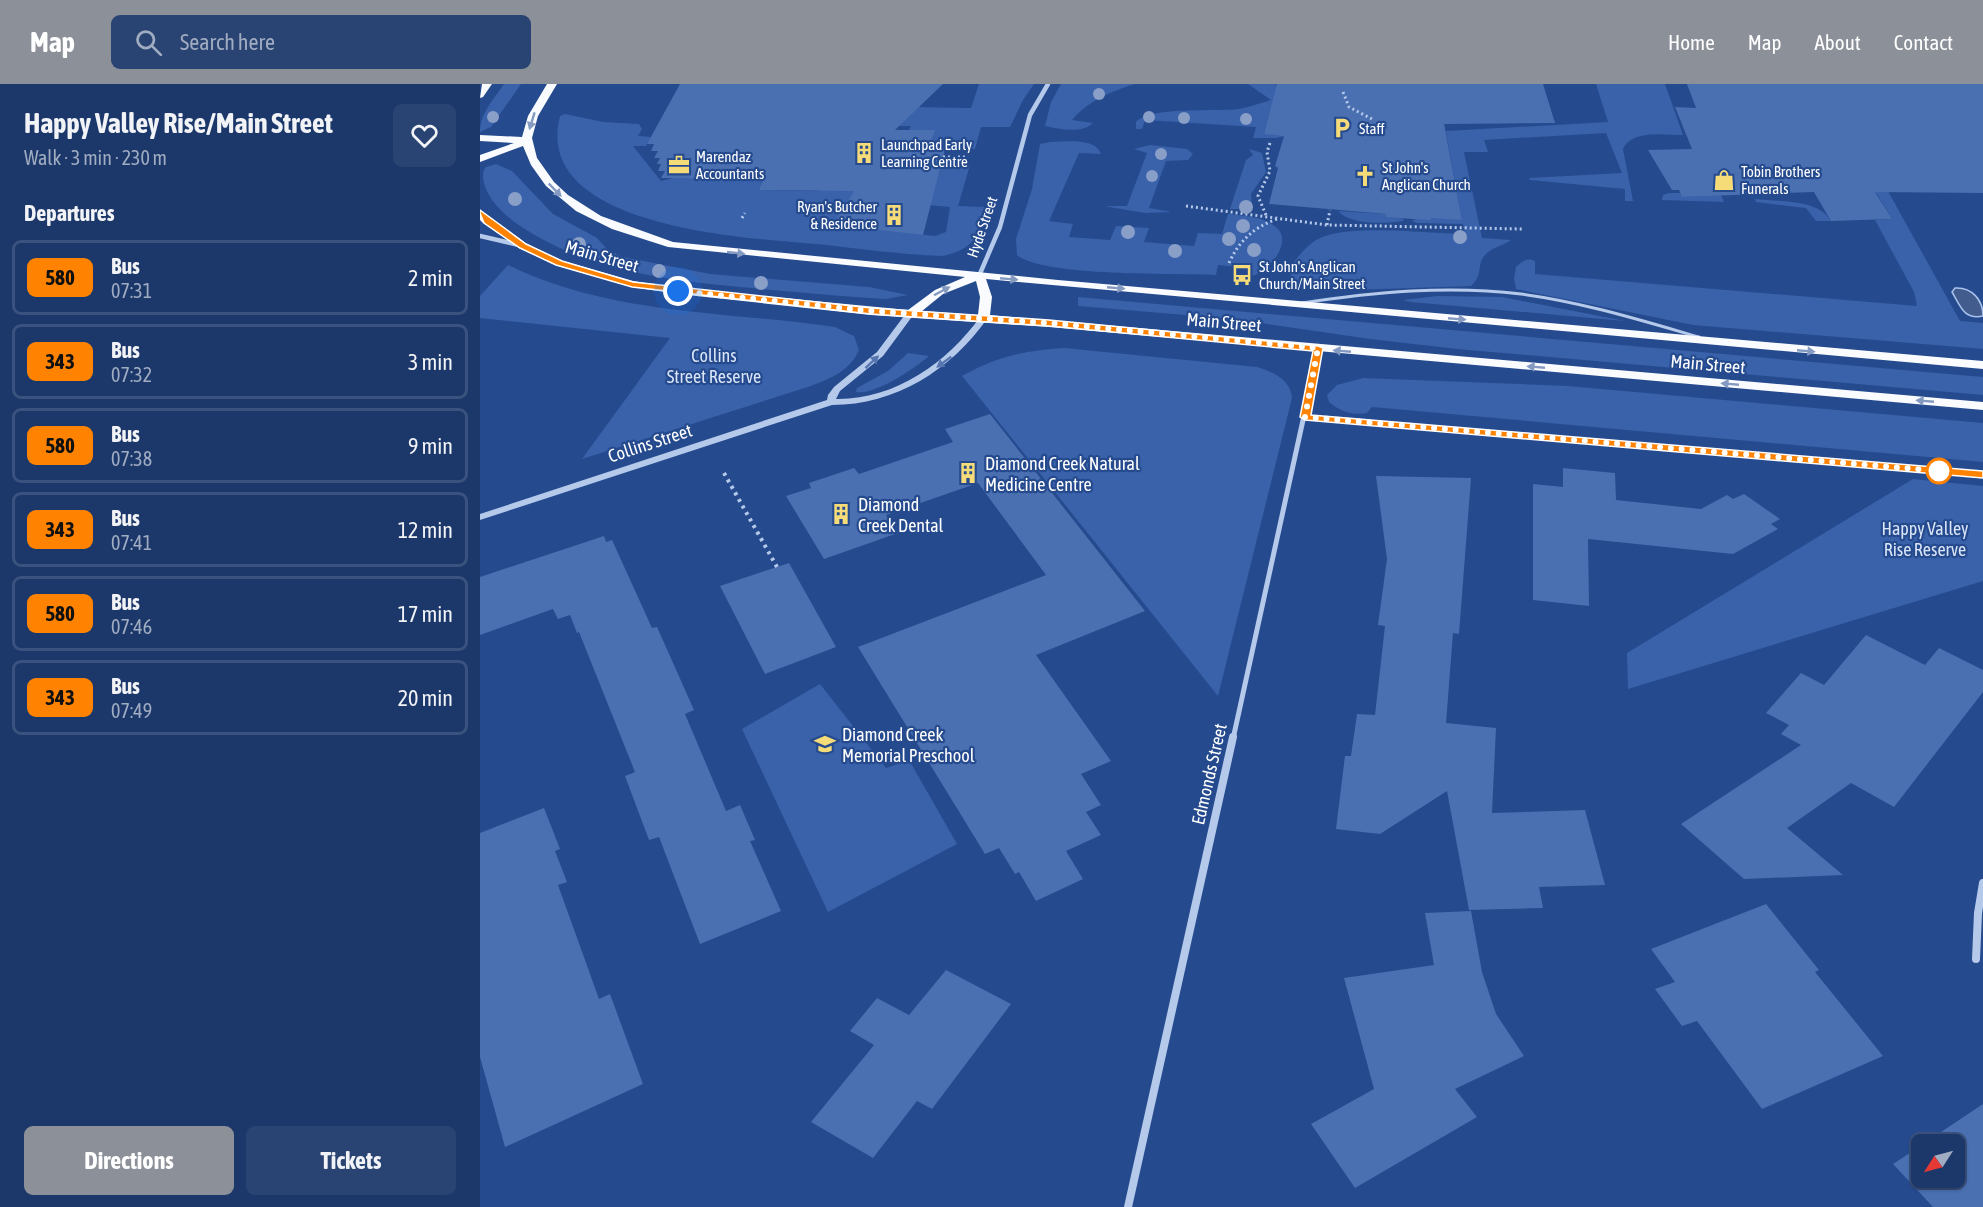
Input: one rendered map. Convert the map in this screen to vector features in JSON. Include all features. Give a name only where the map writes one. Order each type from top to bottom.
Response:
[{"type":"main road","points":[[480,95],[487,84]]},
{"type":"main road","points":[[527,141],[531,117],[552,84]]},
{"type":"main road","points":[[480,138],[527,141]]},
{"type":"main road","points":[[480,159],[527,141]]},
{"type":"main road","name":"Main Street","points":[[527,141],[533,160],[543,177],[561,197],[591,216],[660,242],[735,253],[979,276],[1724,344],[1983,365]]},
{"type":"main road","name":"Main Street","points":[[480,213],[523,246],[579,270],[632,285],[910,314],[1049,323],[1983,406]]},
{"type":"main road","points":[[979,276],[986,289],[987,303],[983,319]]},
{"type":"main road","name":"Hyde Street","points":[[910,314],[939,292],[979,276]]},
{"type":"street","name":"Hyde Street","points":[[979,276],[989,258],[1003,217],[1032,110],[1048,84]]},
{"type":"street","points":[[480,236],[523,246]]},
{"type":"street","points":[[831,402],[832,395],[837,389],[880,354],[910,314]]},
{"type":"street","name":"Collins Street","points":[[480,517],[831,402],[844,404],[872,399],[927,373],[959,350],[975,333],[983,319]]},
{"type":"street","name":"Edmonds Street","points":[[1128,1207],[1305,417],[1318,348]]},
{"type":"street","points":[[1305,417],[1983,474]]},
{"type":"street","points":[[1976,959],[1978,913],[1983,883]]},
{"type":"lane","points":[[1293,304],[1372,295],[1449,291],[1494,292],[1539,298],[1614,314],[1724,344]]},
{"type":"path","points":[[1343,92],[1349,107],[1372,119]]},
{"type":"path","points":[[1267,216],[1258,196],[1270,171],[1267,152],[1270,143]]},
{"type":"path","points":[[943,157],[968,157]]},
{"type":"path","points":[[1186,206],[1327,225],[1522,230]]},
{"type":"path","points":[[1327,225],[1330,210]]},
{"type":"path","points":[[742,218],[745,213]]},
{"type":"path","points":[[1229,263],[1233,251],[1248,234],[1281,218]]},
{"type":"path","points":[[724,473],[777,567]]},
{"type":"green space","points":[[504,84],[521,84],[491,127],[480,132],[485,112]]},
{"type":"green space","points":[[979,84],[1034,84],[1023,100],[1010,127],[981,127],[975,149],[934,149],[936,143],[931,142],[934,131],[909,130],[911,126],[887,126],[760,190],[816,191],[864,182],[934,189],[941,165],[970,165],[958,206],[987,207],[978,233],[969,245],[943,256],[743,237],[652,220],[610,204],[578,182],[560,153],[560,116],[565,114],[603,122],[639,124],[642,129],[638,136],[651,137],[646,146],[633,146],[661,181],[673,178],[739,104],[971,108]],"holes":[[[851,198],[950,207],[946,232],[935,236],[834,225]]]},
{"type":"green space","points":[[1061,84],[1135,84],[1109,93],[1085,107],[1072,120],[1093,123],[1083,129],[1070,130],[1045,126],[1051,102]]},
{"type":"green space","points":[[1248,84],[1275,84],[1310,103],[1281,113],[1270,112],[1264,134],[1295,134],[1276,138],[1253,138],[1256,127],[1145,120],[1142,129],[1136,129],[1136,122],[1155,114],[1239,109],[1271,100]]},
{"type":"green space","points":[[1437,84],[1446,131],[1608,122],[1596,84],[1665,84],[1683,135],[1650,134],[1634,138],[1627,143],[1623,149],[1633,201],[1625,201],[1625,189],[1530,180],[1529,178],[1622,173],[1606,133],[1484,140],[1488,152],[1464,152],[1482,238],[1511,240],[1485,255],[1479,274],[1471,286],[1352,290],[1313,288],[1292,283],[1291,270],[1297,258],[1315,241],[1332,234],[1349,231],[1389,230],[1465,234],[1463,224],[1412,221],[1418,218],[1431,219],[1432,214],[1462,220]]},
{"type":"green space","points":[[1858,137],[1960,321],[1983,323],[1983,349],[1693,325],[1516,289],[1514,278],[1516,267],[1530,259],[1535,261],[1535,274],[1917,306],[1914,292],[1875,220],[1892,219],[1877,194],[1871,194]]},
{"type":"green space","points":[[1086,143],[1098,149],[1101,154],[1079,153],[1049,221],[1073,224],[1069,237],[1110,240],[1116,226],[1149,228],[1144,242],[1194,246],[1198,233],[1222,234],[1228,214],[1254,217],[1273,225],[1282,236],[1280,251],[1262,271],[1248,277],[1251,268],[1218,265],[1216,275],[1142,274],[1053,267],[1031,262],[1017,255],[1016,239],[1032,189],[1040,144]]},
{"type":"green space","points":[[1150,145],[1187,149],[1193,154],[1188,160],[1166,161],[1149,208],[1172,212],[1145,213],[1107,206],[1127,206],[1147,153],[1134,149]]},
{"type":"green space","points":[[1249,149],[1262,153],[1266,172],[1251,194],[1252,209],[1230,209],[1246,160],[1253,155]]},
{"type":"green space","points":[[496,164],[512,171],[553,214],[597,238],[608,250],[623,257],[710,274],[869,287],[908,295],[886,299],[710,284],[649,275],[589,260],[533,234],[503,212],[489,195],[483,180],[486,167]]},
{"type":"green space","points":[[1680,193],[1683,197],[1721,195],[1724,202],[1662,200],[1663,195]]},
{"type":"green space","points":[[1755,199],[1807,205],[1817,208],[1831,221],[1816,221],[1806,208],[1756,202]]},
{"type":"green space","points":[[1386,202],[1399,218],[1404,219],[1403,221],[1378,223],[1359,221],[1344,216],[1338,211],[1384,214]]},
{"type":"green space","name":"Collins Street Reserve","points":[[508,265],[587,294],[627,302],[668,309],[835,327],[854,336],[859,350],[845,369],[811,386],[582,459],[670,338],[480,318],[480,296]]},
{"type":"green space","points":[[1437,296],[1502,297],[1625,321],[1403,300]]},
{"type":"green space","points":[[1078,297],[1983,377],[1983,395],[1457,349],[1233,319],[1078,306]]},
{"type":"green space","points":[[1064,348],[1257,367],[1280,378],[1291,392],[1292,398],[1218,696],[962,376],[1011,356]]},
{"type":"green space","points":[[908,353],[929,356],[905,374],[884,385],[864,392],[856,392],[857,388],[888,371]]},
{"type":"green space","points":[[1363,378],[1568,386],[1983,423],[1983,462],[1372,407],[1367,413],[1356,414],[1337,408],[1329,402],[1327,395],[1337,385]]},
{"type":"green space","name":"Happy Valley Rise Reserve","points":[[1913,479],[1983,486],[1983,581],[1628,689],[1627,653]]},
{"type":"green space","points":[[820,684],[886,768],[909,760],[957,844],[828,912],[742,729]]},
{"type":"shaded area","points":[[1955,288],[1971,292],[1979,300],[1983,316],[1971,316],[1963,310],[1952,292]]},
{"type":"building","points":[[680,84],[943,84],[895,130],[935,130],[931,142],[936,142],[934,149],[945,149],[923,235],[833,225],[854,191],[759,190],[764,179],[661,178],[665,171],[658,171],[661,164],[657,164],[660,158],[654,158],[658,151],[651,151],[654,144],[647,144]]},
{"type":"building","points":[[1277,84],[1543,84],[1555,123],[1444,124],[1462,220],[1386,217],[1386,214],[1269,204],[1278,168],[1275,166],[1284,136],[1264,134]]},
{"type":"building","points":[[1687,84],[1983,84],[1983,193],[1875,192],[1892,219],[1831,221],[1814,192],[1682,197],[1679,190],[1672,190],[1648,150],[1692,149],[1675,107],[1696,108]]},
{"type":"building","points":[[990,414],[1145,611],[1036,655],[1111,761],[1081,774],[1101,805],[1086,812],[1101,835],[1066,851],[1083,879],[1036,901],[1019,872],[1015,874],[999,848],[985,854],[858,647],[1046,575],[978,483],[886,515],[898,533],[824,559],[786,496],[811,488],[809,483],[854,468],[859,474],[953,442],[945,429]]},
{"type":"building","points":[[1563,468],[1615,473],[1616,500],[1701,509],[1727,495],[1733,499],[1744,494],[1780,519],[1771,524],[1778,529],[1733,554],[1588,539],[1589,606],[1533,600],[1533,484],[1563,487]]},
{"type":"building","points":[[1376,476],[1471,478],[1459,634],[1453,633],[1446,723],[1496,728],[1492,813],[1585,810],[1605,885],[1539,887],[1543,908],[1469,910],[1447,791],[1380,834],[1336,829],[1345,756],[1351,756],[1357,714],[1375,715],[1385,626],[1378,625],[1387,559]]},
{"type":"building","points":[[604,536],[606,542],[612,540],[652,628],[657,627],[694,710],[685,714],[726,811],[740,805],[755,840],[750,841],[781,911],[700,944],[659,837],[649,840],[625,776],[635,772],[579,632],[577,633],[570,615],[558,619],[553,609],[480,635],[480,577]]},
{"type":"building","points":[[789,563],[836,647],[765,674],[720,586]]},
{"type":"building","points":[[1866,635],[1925,665],[1939,648],[1983,670],[1983,692],[1894,807],[1851,783],[1787,828],[1843,875],[1744,879],[1681,824],[1801,745],[1781,734],[1789,725],[1766,713],[1801,673],[1824,685]]},
{"type":"building","points":[[544,808],[560,849],[555,851],[567,882],[558,885],[599,999],[610,994],[643,1084],[505,1147],[480,1057],[480,833]]},
{"type":"building","points":[[1766,904],[1819,970],[1815,972],[1883,1056],[1762,1109],[1697,1021],[1682,1026],[1655,989],[1675,982],[1651,949]]},
{"type":"building","points":[[1471,911],[1482,972],[1496,1014],[1524,1056],[1455,1089],[1477,1117],[1355,1188],[1311,1124],[1374,1089],[1344,978],[1434,965],[1425,913]]},
{"type":"building","points":[[946,970],[1011,1004],[932,1109],[917,1101],[873,1158],[811,1122],[874,1045],[850,1031],[877,998],[909,1015]]},
{"type":"building","points":[[1983,1104],[1983,1207],[1933,1207],[1915,1188],[1965,1188],[1965,1134],[1938,1134]]},
{"type":"building","points":[[1911,1152],[1911,1183],[1893,1164]]},
{"type":"bus line","name":"580","points":[[480,213],[504,234],[523,246],[589,274],[632,285],[871,311],[1049,323],[1318,348],[1305,417],[1983,474]]},
{"type":"place","name":"Staff","points":[[1342,128]]},
{"type":"place","name":"Launchpad Early Learning Centre","points":[[864,153]]},
{"type":"place","name":"Marendaz Accountants","points":[[679,165]]},
{"type":"place","name":"St John's Anglican Church","points":[[1365,176]]},
{"type":"place","name":"Tobin Brothers Funerals","points":[[1724,180]]},
{"type":"place","name":"Ryan's Butcher & Residence","points":[[894,215]]},
{"type":"place","name":"St John's Anglican Church/Main Street","points":[[1242,275]]},
{"type":"place","name":"Diamond Creek Natural Medicine Centre","points":[[968,473]]},
{"type":"place","name":"Diamond Creek Dental","points":[[841,514]]},
{"type":"place","name":"Diamond Creek Memorial Preschool","points":[[825,744]]},
{"type":"route","points":[[678,291],[871,311],[1049,323],[1318,348],[1305,417],[1939,471]]}]
